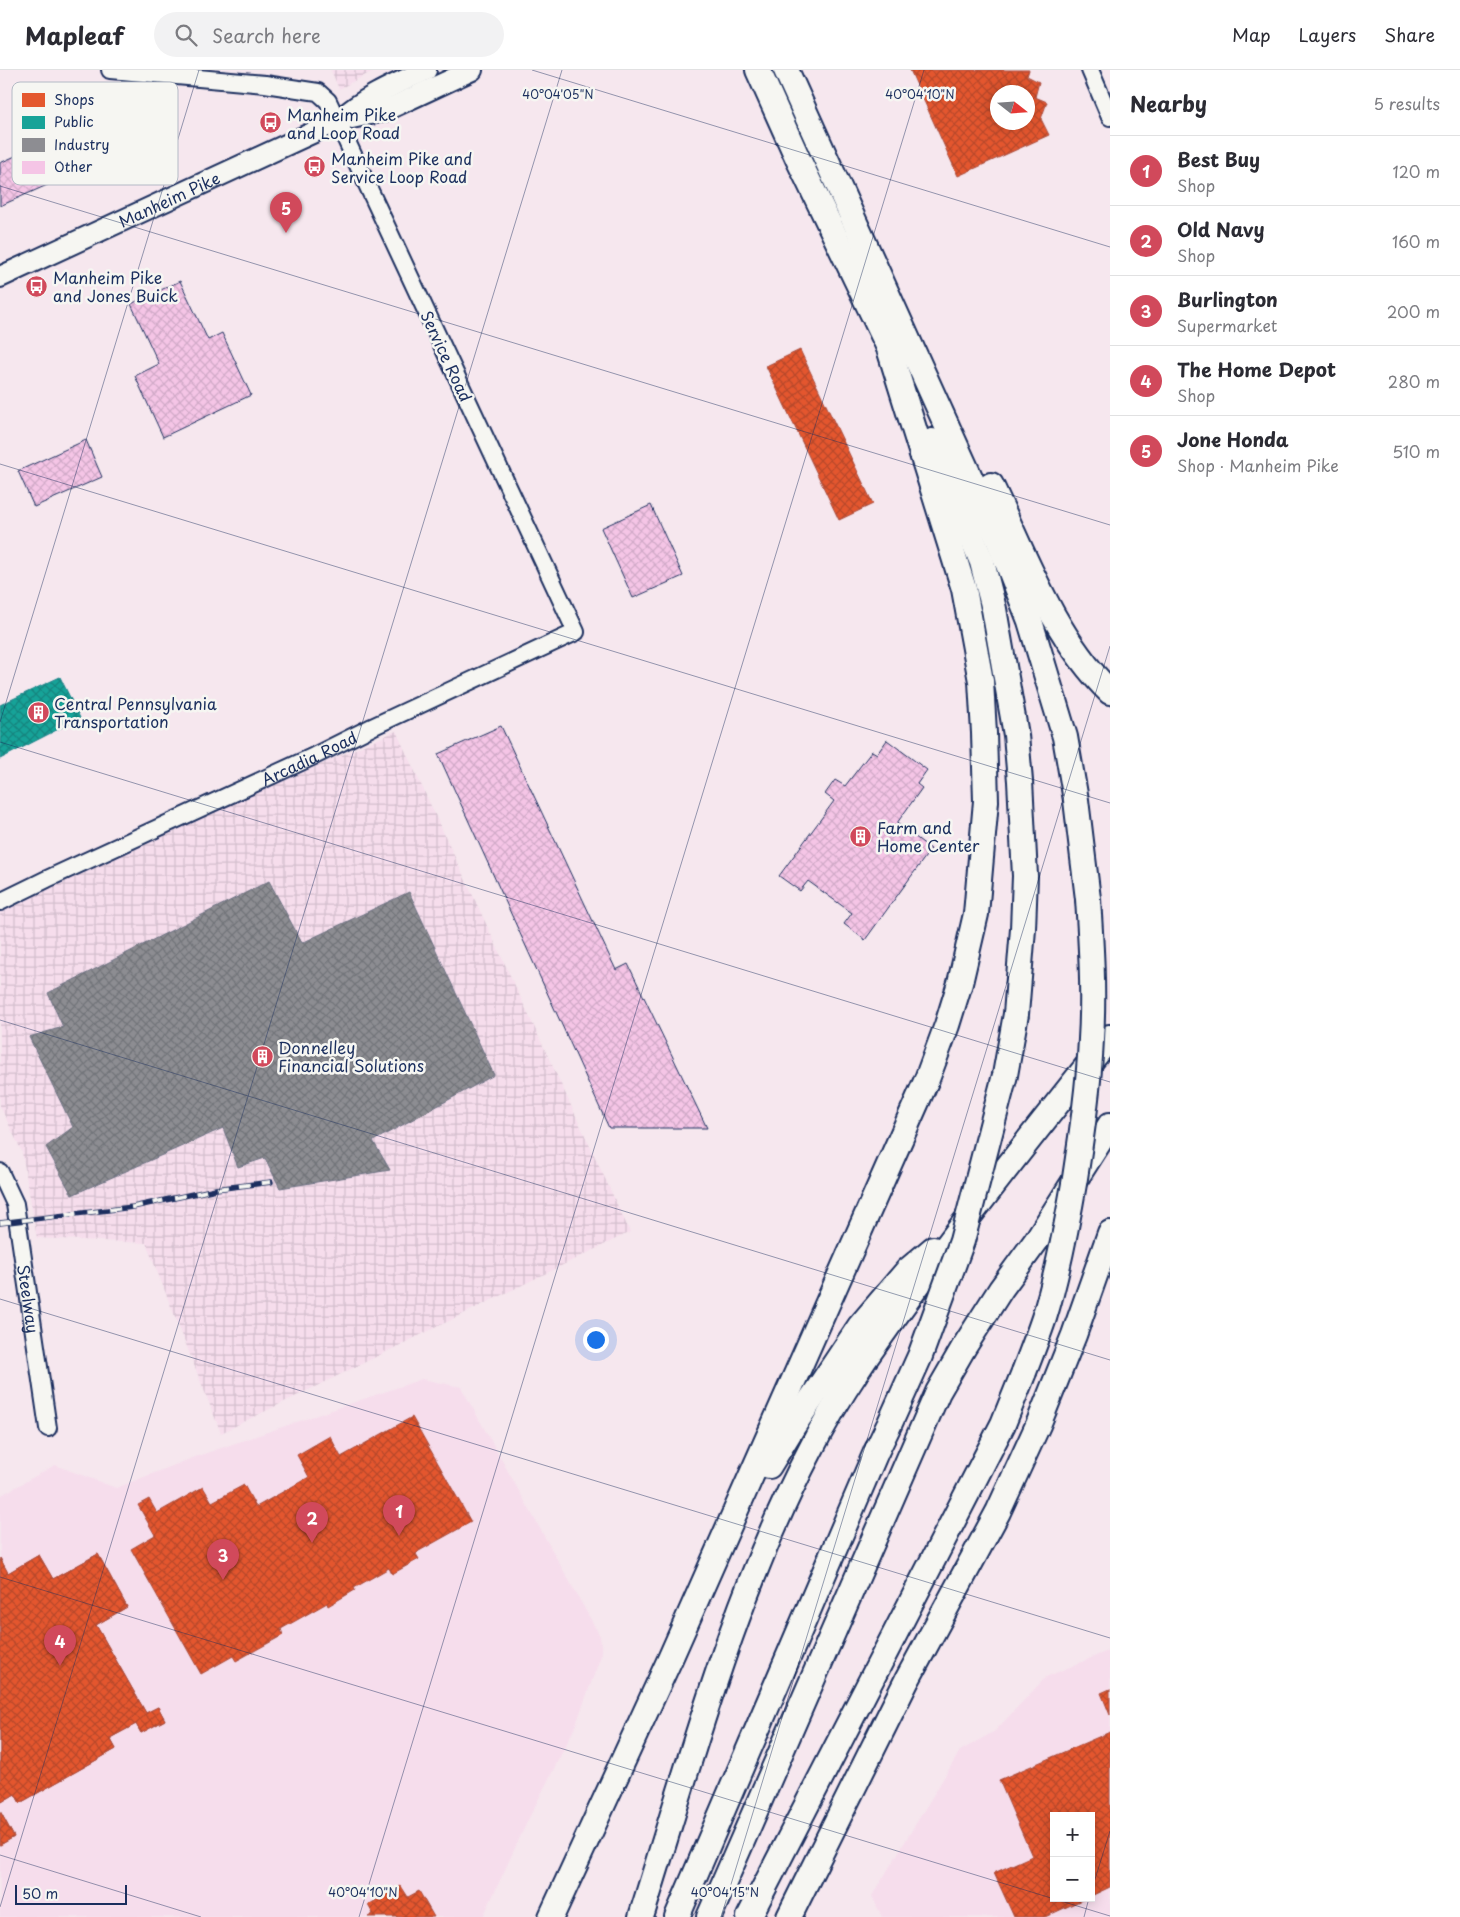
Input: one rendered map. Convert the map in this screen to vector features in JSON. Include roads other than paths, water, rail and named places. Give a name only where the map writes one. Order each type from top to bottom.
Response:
[{"type":"highway","points":[[677,1917],[876,1452],[920,1356],[962,1241],[1002,1084],[1016,1014],[1023,929],[1025,876],[1016,734],[994,609],[979,554],[930,436],[887,342],[798,159],[758,70]]},
{"type":"highway","points":[[749,1917],[1003,1424],[1044,1319],[1056,1275],[1070,1206],[1084,1115],[1091,1039],[1092,1002],[1088,899],[1076,800],[1065,737],[1040,650],[998,539],[786,70]]},
{"type":"highway","points":[[551,1917],[622,1767],[927,1079],[947,1026],[960,983],[976,914],[986,801],[981,681],[964,589],[887,342]]},
{"type":"highway","points":[[912,350],[958,414],[1055,619],[1072,648],[1110,692]]},
{"type":"highway","points":[[641,1917],[724,1654],[749,1584],[781,1509],[811,1448],[862,1361],[963,1223],[1110,1037]]},
{"type":"highway","points":[[708,1917],[938,1392],[1001,1289],[1036,1241],[1110,1125]]},
{"type":"highway","points":[[716,1554],[794,1425],[860,1326],[907,1271],[963,1223]]},
{"type":"highway","points":[[789,1917],[907,1680],[998,1512],[1038,1426],[1074,1334],[1110,1232]]},
{"type":"main road","name":"Manheim Pike","points":[[338,122],[358,104],[372,95],[426,70]]},
{"type":"main road","name":"Manheim Pike","points":[[0,277],[338,122],[384,111],[472,70]]},
{"type":"street","name":"Service Road","points":[[110,70],[265,84],[318,92],[328,101],[556,590]]},
{"type":"street","points":[[1090,70],[1110,117]]},
{"type":"street","name":"Arcadia Road","points":[[0,902],[576,632],[556,590]]},
{"type":"street","name":"Steelway","points":[[0,1172],[15,1204],[48,1428]]},
{"type":"railway","points":[[0,1223],[133,1207],[216,1189],[271,1182]]},
{"type":"place","name":"Manheim Pike and Loop Road","points":[[271,123]]},
{"type":"place","name":"Manheim Pike and Service Loop Road","points":[[315,167]]},
{"type":"place","name":"Jone Honda","points":[[286,233]]},
{"type":"place","name":"Manheim Pike and Jones Buick","points":[[37,286]]},
{"type":"place","name":"Central Pennsylvania Transportation","points":[[38,712]]},
{"type":"place","name":"Farm and Home Center","points":[[861,836]]},
{"type":"place","name":"Donnelley Financial Solutions","points":[[262,1056]]},
{"type":"place","name":"Best Buy","points":[[399,1536]]},
{"type":"place","name":"Old Navy","points":[[312,1543]]},
{"type":"place","name":"Burlington","points":[[223,1580]]},
{"type":"place","name":"The Home Depot","points":[[60,1666]]}]
